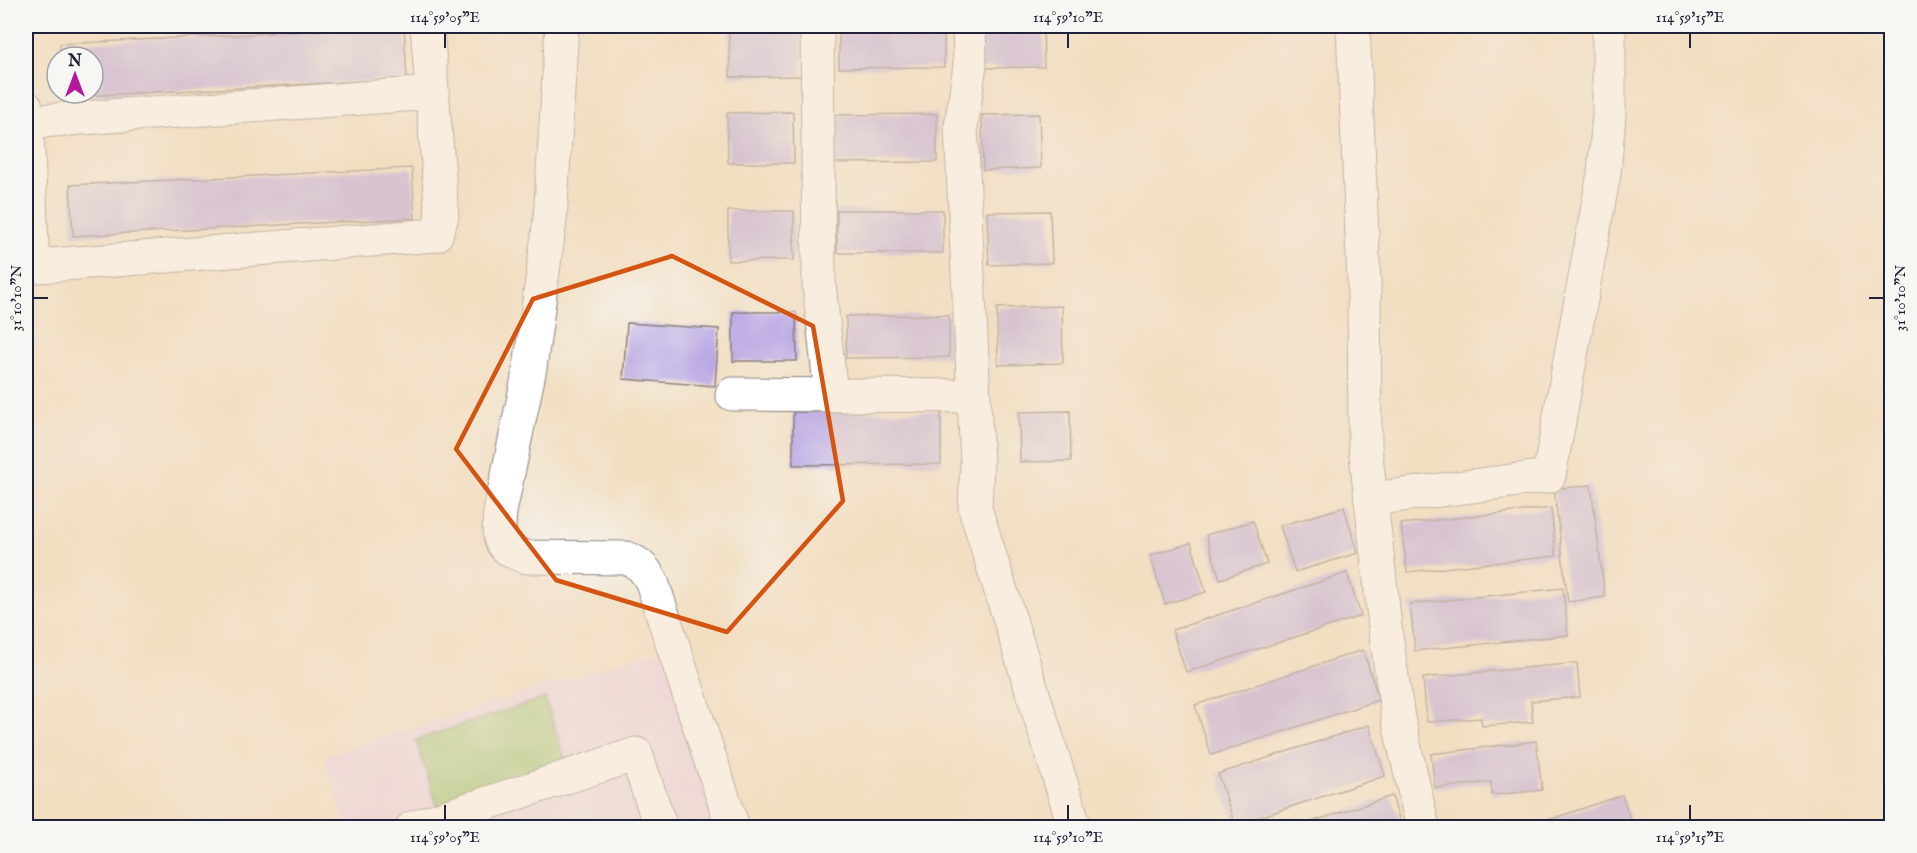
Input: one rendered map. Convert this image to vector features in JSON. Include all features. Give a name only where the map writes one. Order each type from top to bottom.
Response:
[{"type":"street","points":[[26,107],[29,267],[436,235],[442,216],[427,26]]},
{"type":"street","points":[[562,26],[550,220],[530,368],[500,512],[498,536],[503,547],[526,557],[626,558],[638,562],[646,571],[652,582],[733,828]]},
{"type":"street","points":[[817,26],[819,284],[831,395]]},
{"type":"street","points":[[969,26],[970,65],[961,127],[974,396],[975,508],[1075,828]]},
{"type":"street","points":[[1353,26],[1364,282],[1365,446],[1386,635],[1398,718],[1423,828]]},
{"type":"street","points":[[1371,499],[1549,476],[1604,173],[1609,116],[1609,26]]},
{"type":"street","points":[[26,136],[432,93]]},
{"type":"street","points":[[732,394],[974,396]]},
{"type":"street","points":[[412,828],[636,753],[661,828]]},
{"type":"highlighted area","points":[[672,256],[813,326],[843,501],[727,632],[556,580],[456,449],[533,299]]},
{"type":"shaded area","points":[[663,649],[720,827],[346,827],[324,756]]},
{"type":"green space","points":[[545,698],[567,765],[438,808],[416,740]]},
{"type":"building","points":[[404,26],[407,79],[105,95],[105,45],[60,44]]},
{"type":"building","points":[[729,26],[801,26],[802,76],[730,77]]},
{"type":"building","points":[[839,26],[944,26],[944,67],[839,68]]},
{"type":"building","points":[[980,26],[1043,26],[1044,67],[981,68]]},
{"type":"building","points":[[793,112],[794,163],[728,163],[727,113]]},
{"type":"building","points":[[937,114],[937,162],[832,163],[832,115]]},
{"type":"building","points":[[1039,114],[1041,168],[983,170],[982,115]]},
{"type":"building","points":[[412,168],[415,218],[73,236],[70,185]]},
{"type":"building","points":[[837,210],[943,210],[943,253],[837,253]]},
{"type":"building","points":[[728,211],[794,211],[794,260],[728,261]]},
{"type":"building","points":[[1050,211],[1052,263],[989,265],[987,212]]},
{"type":"building","points":[[1062,306],[1063,363],[998,365],[997,308]]},
{"type":"building","points":[[733,312],[796,312],[797,361],[733,361]]},
{"type":"building","points":[[949,315],[949,357],[846,358],[846,316]]},
{"type":"building","points":[[627,323],[719,329],[715,386],[623,379]]},
{"type":"building","points":[[941,411],[941,464],[793,465],[793,412]]},
{"type":"building","points":[[1070,411],[1071,461],[1020,462],[1019,412]]},
{"type":"building","points":[[1591,485],[1605,597],[1568,602],[1554,489]]},
{"type":"building","points":[[1344,507],[1358,553],[1295,572],[1280,526]]},
{"type":"building","points":[[1551,508],[1556,556],[1407,572],[1401,524]]},
{"type":"building","points":[[1253,521],[1267,564],[1220,579],[1206,535]]},
{"type":"building","points":[[1191,543],[1206,592],[1165,604],[1150,555]]},
{"type":"building","points":[[1347,573],[1361,616],[1186,672],[1172,630]]},
{"type":"building","points":[[1563,588],[1568,635],[1415,651],[1410,604]]},
{"type":"building","points":[[1363,650],[1379,700],[1211,755],[1195,705]]},
{"type":"building","points":[[1577,663],[1580,697],[1531,701],[1533,722],[1482,726],[1481,718],[1427,722],[1423,678]]},
{"type":"building","points":[[1369,725],[1385,776],[1235,825],[1218,774]]},
{"type":"building","points":[[1536,741],[1542,790],[1492,795],[1491,782],[1435,788],[1431,754]]},
{"type":"building","points":[[1622,795],[1633,828],[1528,828],[1528,827]]},
{"type":"building","points":[[1392,796],[1402,828],[1295,828],[1295,827]]}]
